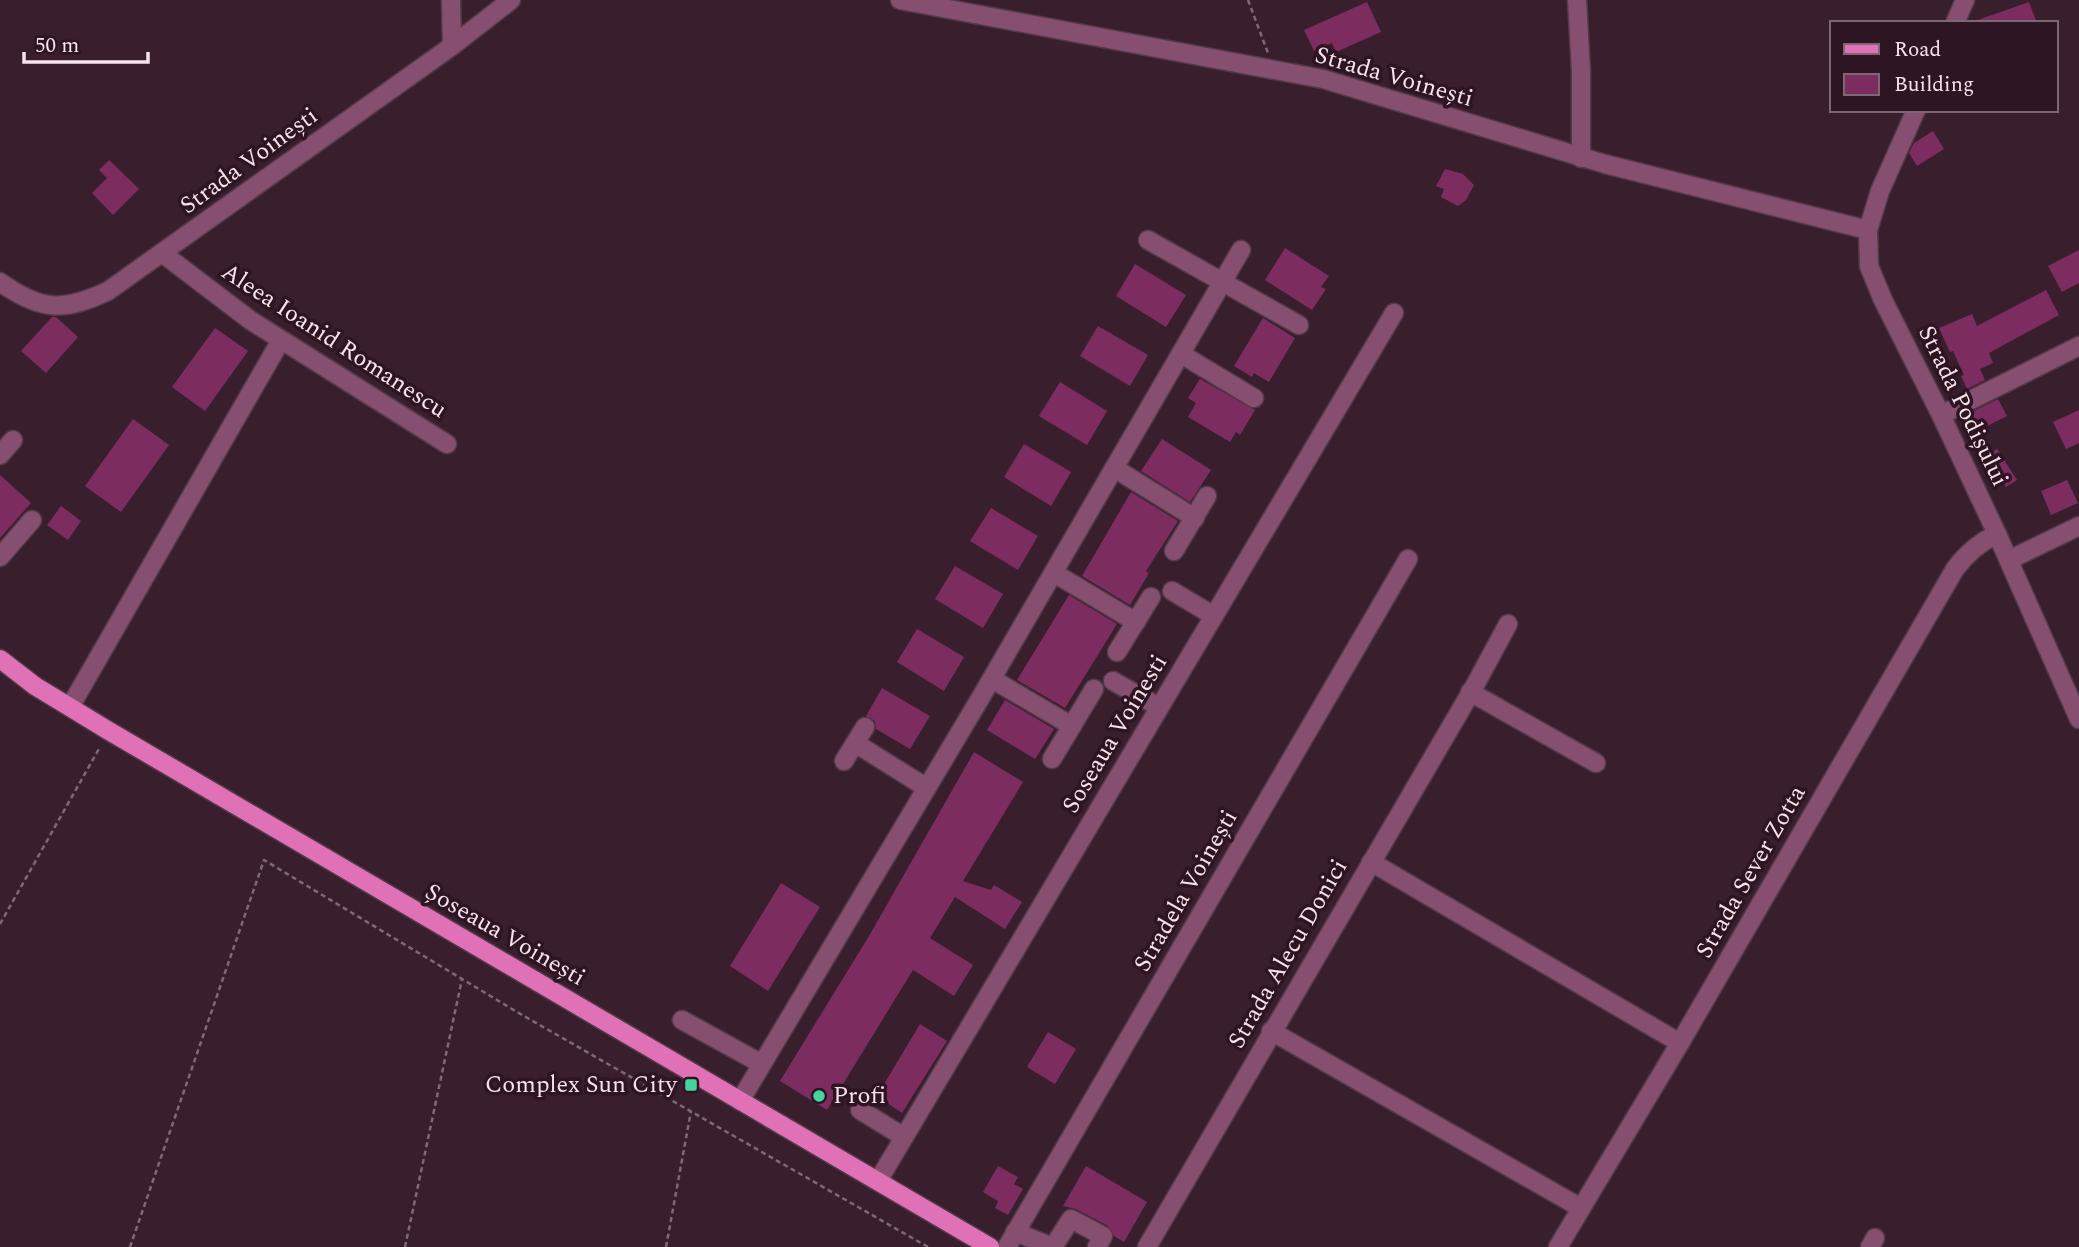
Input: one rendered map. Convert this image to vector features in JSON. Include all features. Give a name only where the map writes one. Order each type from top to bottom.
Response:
[{"type":"main road","name":"Șoseaua Voinești","points":[[0,659],[35,686],[109,731],[989,1247]]},
{"type":"street","points":[[451,0],[452,46]]},
{"type":"street","name":"Strada Voinești","points":[[0,282],[16,293],[41,304],[64,307],[86,302],[108,291],[452,46],[511,0]]},
{"type":"street","name":"Strada Voinești","points":[[900,0],[1323,79],[1581,158],[1868,230]]},
{"type":"street","points":[[1577,0],[1581,72],[1581,158]]},
{"type":"street","points":[[1956,21],[1965,0]]},
{"type":"street","name":"Strada Podișului","points":[[1915,112],[1880,191],[1868,230],[1869,266],[1997,534],[2079,719]]},
{"type":"street","points":[[1148,240],[1299,324]]},
{"type":"street","points":[[740,1101],[992,679],[1241,250]]},
{"type":"street","name":"Aleea Ioanid Romanescu","points":[[162,253],[250,320],[447,444]]},
{"type":"street","name":"Soseaua Voinesti","points":[[878,1181],[1394,313]]},
{"type":"street","points":[[70,707],[281,340]]},
{"type":"street","points":[[1941,415],[2079,346]]},
{"type":"street","points":[[1181,354],[1254,398]]},
{"type":"street","points":[[0,455],[13,440]]},
{"type":"street","points":[[1114,468],[1195,518]]},
{"type":"street","points":[[1174,551],[1208,496]]},
{"type":"street","points":[[0,557],[32,520]]},
{"type":"street","points":[[2009,560],[2079,526]]},
{"type":"street","name":"Strada Sever Zotta","points":[[1558,1247],[1680,1043],[1955,569],[1966,555],[1997,534]]},
{"type":"street","name":"Stradela Voinești","points":[[1011,1240],[1408,559]]},
{"type":"street","points":[[1054,573],[1136,622]]},
{"type":"street","points":[[1172,591],[1214,616]]},
{"type":"street","points":[[1117,652],[1151,597]]},
{"type":"street","name":"Strada Alecu Donici","points":[[1147,1247],[1508,624]]},
{"type":"street","points":[[992,679],[1072,726]]},
{"type":"street","points":[[1113,681],[1160,707]]},
{"type":"street","points":[[1052,759],[1094,689]]},
{"type":"street","points":[[1472,689],[1596,763]]},
{"type":"street","points":[[844,761],[865,727]]},
{"type":"street","points":[[855,743],[927,788]]},
{"type":"street","points":[[1371,862],[1680,1043]]},
{"type":"street","points":[[682,1020],[762,1064]]},
{"type":"street","points":[[1271,1031],[1581,1208]]},
{"type":"street","points":[[860,1110],[904,1137]]},
{"type":"street","points":[[1011,1240],[1053,1247],[1071,1219],[1103,1236],[1097,1247]]},
{"type":"path","points":[[1248,0],[1275,71]]},
{"type":"path","points":[[0,923],[109,731]]},
{"type":"path","points":[[130,1247],[264,860],[462,979],[928,1247]]},
{"type":"path","points":[[405,1247],[462,979]]},
{"type":"path","points":[[666,1247],[691,1111]]},
{"type":"building","points":[[1367,2],[1381,32],[1336,52],[1332,43],[1314,51],[1304,30]]},
{"type":"building","points":[[2029,2],[2036,21],[1975,21]]},
{"type":"building","points":[[1933,131],[1944,149],[1917,166],[1909,153],[1914,143]]},
{"type":"building","points":[[109,160],[139,189],[113,215],[92,193],[107,178],[99,170]]},
{"type":"building","points":[[1445,169],[1463,174],[1474,185],[1466,200],[1458,206],[1441,197],[1444,189],[1436,186]]},
{"type":"building","points":[[1285,248],[1329,276],[1321,287],[1326,289],[1312,310],[1265,280]]},
{"type":"building","points":[[2079,250],[2079,283],[2062,292],[2048,266]]},
{"type":"building","points":[[1135,264],[1186,295],[1166,327],[1116,296]]},
{"type":"building","points":[[2046,290],[2059,315],[1989,353],[1993,363],[1980,369],[1985,380],[1967,389],[1953,351],[1950,352],[1939,328],[1972,314],[1977,326]]},
{"type":"building","points":[[52,317],[56,317],[78,337],[46,373],[21,351]]},
{"type":"building","points":[[1263,318],[1295,338],[1269,382],[1254,373],[1252,377],[1234,366]]},
{"type":"building","points":[[1098,326],[1148,355],[1130,386],[1080,356]]},
{"type":"building","points":[[215,328],[248,351],[205,411],[172,387]]},
{"type":"building","points":[[1200,379],[1255,410],[1240,435],[1236,432],[1230,442],[1188,417],[1196,403],[1188,398]]},
{"type":"building","points":[[1060,382],[1107,411],[1087,445],[1039,416]]},
{"type":"building","points":[[1998,399],[2007,416],[1977,431],[1968,414]]},
{"type":"building","points":[[2079,410],[2079,443],[2066,449],[2053,422]]},
{"type":"building","points":[[133,419],[169,445],[121,512],[85,486]]},
{"type":"building","points":[[1162,439],[1211,470],[1190,502],[1141,471]]},
{"type":"building","points":[[1024,444],[1071,472],[1051,506],[1004,477]]},
{"type":"building","points":[[1997,449],[2017,480],[2006,487],[1987,456]]},
{"type":"building","points":[[0,475],[31,503],[0,538]]},
{"type":"building","points":[[2067,480],[2078,503],[2051,515],[2041,491]]},
{"type":"building","points":[[1131,492],[1178,521],[1146,571],[1149,573],[1130,605],[1082,576]]},
{"type":"building","points":[[61,506],[81,521],[68,540],[47,525]]},
{"type":"building","points":[[991,508],[1038,536],[1018,570],[970,541]]},
{"type":"building","points":[[955,566],[1003,594],[983,628],[935,599]]},
{"type":"building","points":[[1069,595],[1117,624],[1065,708],[1017,680]]},
{"type":"building","points":[[917,629],[964,657],[944,691],[897,662]]},
{"type":"building","points":[[882,688],[930,716],[910,749],[876,729],[875,721],[866,716]]},
{"type":"building","points":[[1005,700],[1054,729],[1035,759],[987,730]]},
{"type":"building","points":[[974,752],[1023,782],[963,881],[991,890],[994,885],[1022,902],[1005,929],[955,897],[930,938],[973,965],[954,996],[913,970],[827,1110],[780,1081],[869,936]]},
{"type":"building","points":[[781,883],[820,907],[768,991],[730,966]]},
{"type":"building","points":[[920,1024],[947,1041],[902,1113],[877,1096]]},
{"type":"building","points":[[1048,1032],[1076,1049],[1055,1084],[1027,1067]]},
{"type":"building","points":[[998,1166],[1018,1177],[1014,1184],[1023,1189],[1008,1215],[995,1208],[998,1201],[983,1192]]},
{"type":"building","points":[[1086,1166],[1147,1202],[1124,1242],[1114,1236],[1108,1226],[1076,1209],[1063,1206]]},
{"type":"place","name":"Complex Sun City","points":[[691,1085]]},
{"type":"place","name":"Profi","points":[[819,1096]]}]
